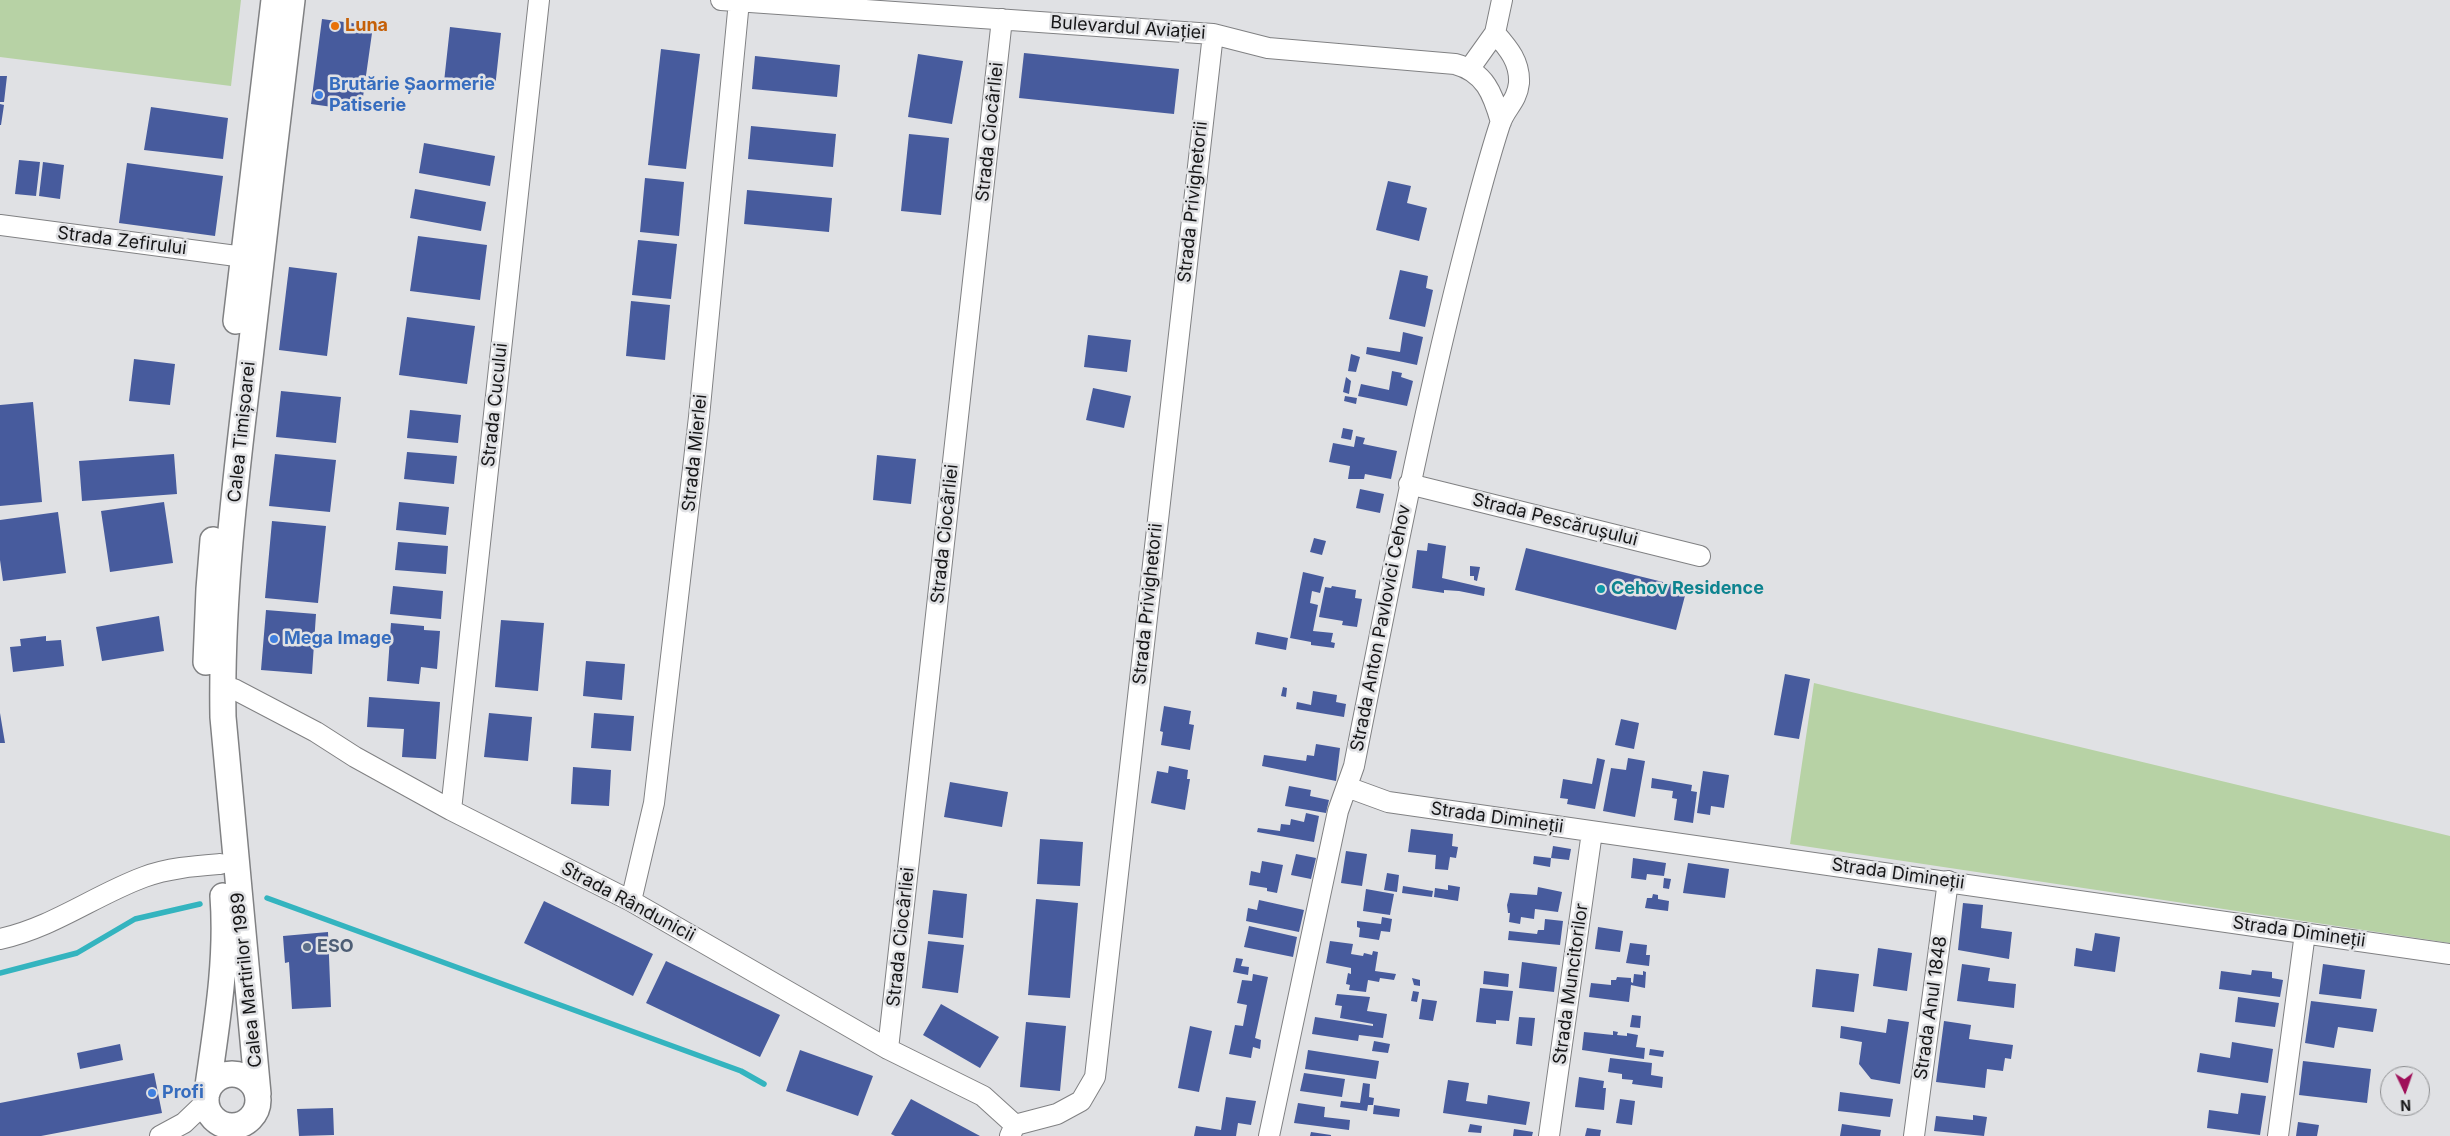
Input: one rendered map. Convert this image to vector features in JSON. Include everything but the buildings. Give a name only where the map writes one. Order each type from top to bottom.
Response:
[{"type":"main road","name":"Calea Timișoarei","points":[[228,864],[206,718],[208,589],[222,450],[274,0]]},
{"type":"main road","name":"Calea Timișoarei","points":[[228,864],[223,686],[226,590],[241,431],[292,0]]},
{"type":"main road","name":"Calea Martirilor 1989","points":[[228,864],[258,1098],[259,1136]]},
{"type":"main road","name":"Calea Martirilor 1989","points":[[212,1112],[228,864]]},
{"type":"main road","points":[[234,1073],[250,1080],[258,1098],[252,1117],[238,1125],[221,1123],[212,1112],[217,1078],[234,1073]]},
{"type":"street","name":"Strada Cucului","points":[[450,810],[539,0]]},
{"type":"street","points":[[1501,122],[1488,87],[1470,68],[1495,33],[1502,0]]},
{"type":"street","name":"Bulevardul Aviației","points":[[730,1],[1212,34],[1268,48],[1455,64],[1470,68]]},
{"type":"street","name":"Strada Mierlei","points":[[631,901],[654,803],[700,417],[730,1]]},
{"type":"street","name":"Strada Ciocârliei","points":[[888,1049],[1002,20]]},
{"type":"street","name":"Strada Anton Pavlovici Cehov","points":[[1269,1136],[1338,811],[1354,766],[1409,484],[1461,263],[1501,122],[1516,98],[1519,82],[1517,64],[1511,51],[1495,33]]},
{"type":"street","name":"Strada Privighetorii","points":[[1012,1130],[1057,1114],[1081,1101],[1095,1077],[1212,34]]},
{"type":"street","name":"Strada Zefirului","points":[[0,225],[244,257]]},
{"type":"street","name":"Strada Pescărușului","points":[[1409,484],[1700,556]]},
{"type":"street","name":"Strada Rândunicii","points":[[223,686],[234,688],[316,732],[355,757],[450,810],[631,901],[888,1049],[983,1096],[1012,1130]]},
{"type":"street","name":"Strada Dimineții","points":[[1347,787],[1388,802],[2450,954]]},
{"type":"street","name":"Strada Muncitorilor","points":[[1549,1136],[1592,832]]},
{"type":"street","points":[[0,939],[70,914],[144,877],[176,869],[228,864]]},
{"type":"street","name":"Strada Anul 1848","points":[[1914,1136],[1948,881]]},
{"type":"street","points":[[2278,1136],[2305,933]]},
{"type":"street","points":[[160,1136],[184,1123],[212,1112]]},
{"type":"green space","points":[[0,0],[241,0],[231,86],[0,57]]},
{"type":"green space","points":[[1814,683],[2450,836],[2450,943],[1790,844]]},
{"type":"waterway","points":[[267,898],[741,1071],[764,1084]]},
{"type":"waterway","points":[[0,973],[77,953],[135,919],[200,904]]},
{"type":"place","name":"Luna","points":[[335,26]]},
{"type":"place","name":"Brutărie Șaormerie Patiserie","points":[[319,95]]},
{"type":"place","name":"Cehov Residence","points":[[1601,589]]},
{"type":"place","name":"Mega Image","points":[[274,639]]},
{"type":"place","name":"ESO","points":[[307,947]]},
{"type":"place","name":"Profi","points":[[152,1093]]}]
